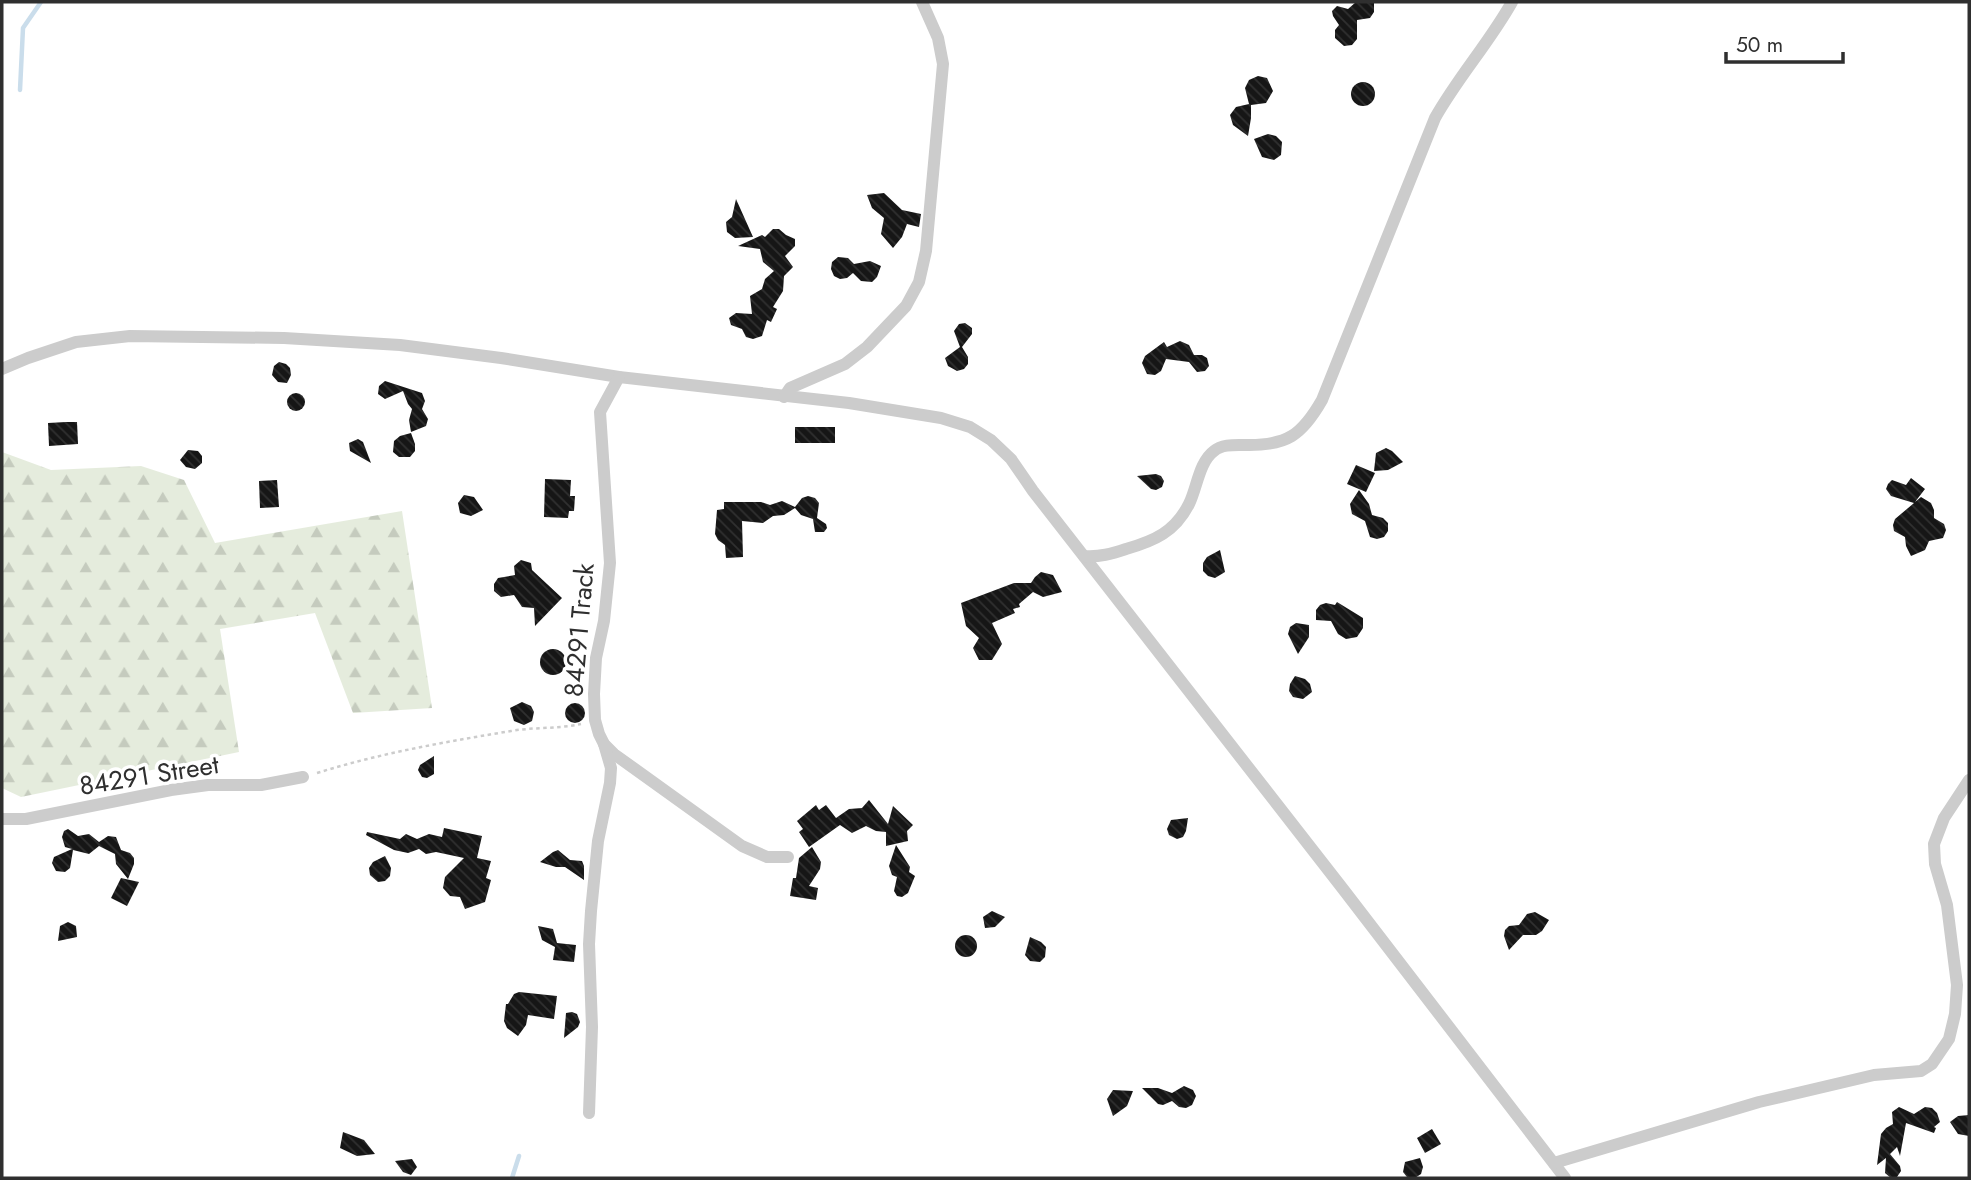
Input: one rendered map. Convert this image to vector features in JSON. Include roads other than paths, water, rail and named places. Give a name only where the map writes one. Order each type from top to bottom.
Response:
[{"type":"street","points":[[784,397],[790,388],[845,364],[867,347],[906,306],[919,282],[926,251],[943,64],[938,38],[922,2]]},
{"type":"street","points":[[1084,556],[1100,557],[1115,553],[1156,539],[1169,531],[1189,504],[1206,461],[1213,451],[1222,447],[1256,446],[1276,442],[1298,434],[1311,420],[1327,388],[1435,118],[1453,85],[1479,55],[1512,2]]},
{"type":"street","points":[[2,369],[76,342],[130,336],[284,338],[400,345],[618,377],[897,409],[970,427],[991,440],[1011,459],[1033,491],[1565,1178]]},
{"type":"street","name":"84291 Track","points":[[604,744],[594,720],[596,658],[604,621],[610,564],[600,412],[618,377]]},
{"type":"street","points":[[604,744],[630,766],[742,846],[767,857],[789,857]]},
{"type":"street","points":[[589,1112],[592,1027],[589,944],[591,911],[598,841],[611,768],[604,744]]},
{"type":"street","name":"84291 Street","points":[[2,819],[26,819],[208,785],[261,785],[303,777]]},
{"type":"street","points":[[1554,1163],[1759,1102],[1874,1075],[1921,1071],[1932,1064],[1949,1039],[1955,1014],[1956,985],[1947,905],[1935,864],[1934,844],[1944,818],[1969,780]]},
{"type":"waterway","points":[[20,90],[23,28],[41,2]]},
{"type":"waterway","points":[[512,1178],[519,1156]]}]
